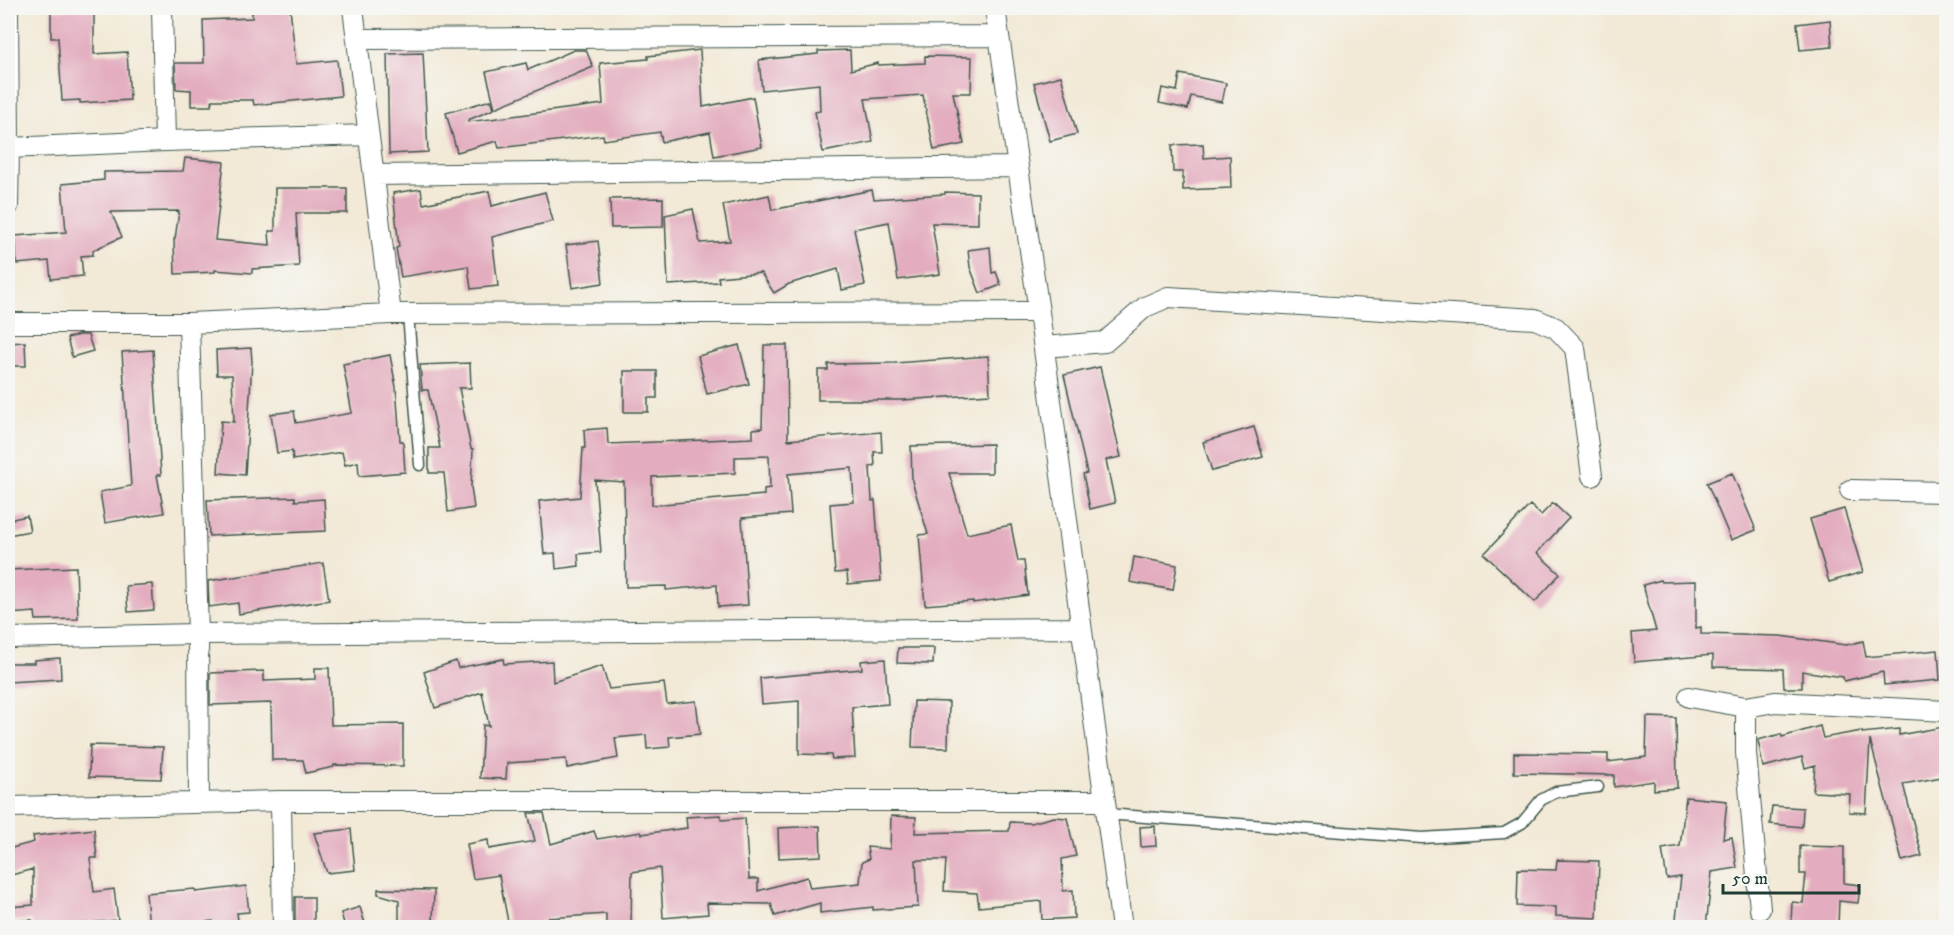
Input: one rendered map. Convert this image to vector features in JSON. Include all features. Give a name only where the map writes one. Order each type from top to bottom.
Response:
[{"type":"street","points":[[8,8],[8,206]]},
{"type":"street","points":[[162,8],[165,141]]},
{"type":"street","points":[[353,8],[374,175],[400,314]]},
{"type":"street","points":[[995,8],[1044,347],[1122,927]]},
{"type":"street","points":[[357,39],[999,36]]},
{"type":"street","points":[[8,148],[369,135]]},
{"type":"street","points":[[374,175],[1018,167]]},
{"type":"street","points":[[1044,347],[1105,342],[1145,307],[1168,297],[1535,319],[1556,328],[1575,348],[1592,476]]},
{"type":"street","points":[[8,323],[189,323],[400,314],[1039,312]]},
{"type":"street","points":[[189,323],[198,634],[199,803]]},
{"type":"street","points":[[1850,490],[1947,492]]},
{"type":"street","points":[[8,638],[198,634],[1081,628]]},
{"type":"street","points":[[1689,697],[1746,707],[1775,702],[1947,711]]},
{"type":"street","points":[[1746,707],[1746,753],[1760,909]]},
{"type":"street","points":[[8,807],[281,801],[1106,808]]},
{"type":"street","points":[[281,801],[283,927]]},
{"type":"lane","points":[[400,314],[420,465]]},
{"type":"lane","points":[[1106,808],[1422,838],[1504,833],[1522,823],[1541,800],[1556,792],[1598,787]]},
{"type":"building","points":[[252,8],[290,8],[296,64],[337,60],[341,96],[254,105],[253,100],[212,100],[211,106],[191,106],[191,90],[176,89],[175,63],[204,63],[203,20],[252,18]]},
{"type":"building","points":[[94,9],[94,54],[127,52],[130,100],[80,103],[80,100],[62,101],[58,38],[51,38],[51,10]]},
{"type":"building","points":[[1830,20],[1832,47],[1800,50],[1797,24]]},
{"type":"building","points":[[574,50],[586,50],[593,67],[495,108],[486,72],[526,63],[528,70]]},
{"type":"building","points":[[700,50],[703,107],[753,97],[762,147],[714,156],[710,132],[662,142],[660,132],[604,140],[603,135],[499,148],[497,141],[457,152],[446,113],[491,100],[494,109],[468,122],[603,104],[600,63],[648,59],[648,56]]},
{"type":"building","points":[[850,50],[851,70],[878,63],[878,65],[925,63],[925,56],[972,57],[971,93],[953,93],[964,144],[934,150],[923,95],[865,99],[873,142],[823,152],[815,112],[820,111],[819,84],[762,90],[759,60],[818,54],[818,51]]},
{"type":"building","points":[[423,53],[428,152],[389,154],[387,54]]},
{"type":"building","points":[[1180,74],[1226,83],[1222,102],[1191,96],[1188,109],[1159,103],[1162,88],[1177,91]]},
{"type":"building","points":[[1061,76],[1077,134],[1050,141],[1034,83]]},
{"type":"building","points":[[1203,144],[1204,158],[1230,156],[1231,188],[1183,190],[1183,172],[1173,172],[1172,145]]},
{"type":"building","points":[[185,158],[224,162],[215,240],[270,245],[269,231],[275,231],[275,188],[347,188],[347,213],[296,213],[299,266],[252,269],[252,273],[215,270],[215,272],[175,274],[174,239],[179,211],[111,212],[122,237],[93,250],[93,255],[81,256],[83,276],[51,279],[49,261],[17,264],[15,236],[66,232],[62,184],[104,180],[104,172],[183,171]]},
{"type":"building","points":[[421,189],[423,204],[489,191],[492,206],[545,192],[553,221],[492,237],[498,286],[471,289],[468,266],[401,277],[396,248],[399,247],[393,193]]},
{"type":"building","points":[[872,190],[874,199],[945,194],[945,192],[978,193],[978,224],[932,223],[940,274],[898,280],[889,222],[854,229],[865,285],[842,290],[838,269],[789,284],[774,293],[761,273],[718,277],[719,282],[668,285],[665,215],[693,209],[700,243],[730,241],[723,205],[769,195],[772,210]]},
{"type":"building","points":[[663,198],[663,227],[611,228],[610,199]]},
{"type":"building","points":[[598,241],[603,283],[572,288],[566,245]]},
{"type":"building","points":[[990,247],[992,273],[996,272],[1001,285],[980,293],[970,267],[968,250]]},
{"type":"building","points":[[88,335],[93,351],[72,357],[67,338]]},
{"type":"building","points":[[25,342],[26,366],[8,366],[8,343]]},
{"type":"building","points":[[739,345],[749,384],[707,394],[698,356]]},
{"type":"building","points":[[764,345],[787,345],[788,440],[881,432],[882,452],[874,452],[875,466],[870,467],[872,501],[875,500],[881,581],[848,584],[847,572],[835,573],[830,504],[854,502],[852,468],[788,474],[791,514],[742,518],[748,605],[718,607],[717,585],[666,590],[666,586],[626,587],[624,482],[595,480],[601,552],[578,554],[579,566],[556,569],[555,553],[544,554],[539,501],[580,497],[583,448],[585,448],[584,430],[607,428],[608,444],[753,438],[753,429],[762,428]],"holes":[[[769,456],[770,488],[764,489],[764,495],[652,505],[652,477],[735,473],[735,457]]]},
{"type":"building","points":[[251,348],[245,475],[218,473],[221,421],[234,422],[232,375],[217,375],[216,350]]},
{"type":"building","points":[[153,350],[161,475],[157,475],[164,513],[105,523],[100,492],[131,486],[122,352]]},
{"type":"building","points":[[390,355],[396,387],[400,441],[403,441],[405,472],[359,476],[358,462],[345,465],[342,452],[293,460],[292,451],[277,453],[271,414],[294,411],[296,423],[352,413],[343,364]]},
{"type":"building","points":[[988,356],[990,394],[903,400],[818,400],[818,370],[828,370],[828,364],[895,363]]},
{"type":"building","points":[[470,363],[471,388],[459,388],[471,449],[473,449],[471,487],[474,508],[448,512],[444,473],[429,473],[429,448],[440,448],[428,390],[422,390],[420,365]]},
{"type":"building","points":[[1100,367],[1121,457],[1106,460],[1115,503],[1090,509],[1083,474],[1087,473],[1064,375]]},
{"type":"building","points":[[624,371],[657,371],[657,398],[648,398],[648,412],[624,412]]},
{"type":"building","points":[[1254,427],[1263,457],[1212,471],[1203,442]]},
{"type":"building","points":[[992,444],[992,473],[949,473],[967,534],[1011,525],[1018,561],[1024,561],[1028,595],[973,603],[973,601],[925,605],[919,535],[928,534],[912,481],[911,446]]},
{"type":"building","points":[[1732,473],[1756,530],[1731,540],[1707,483]]},
{"type":"building","points":[[295,497],[295,501],[324,499],[326,531],[209,536],[207,500]]},
{"type":"building","points":[[1553,503],[1569,518],[1537,553],[1560,574],[1535,602],[1484,554],[1530,505],[1541,515]]},
{"type":"building","points":[[1844,509],[1863,572],[1829,582],[1810,519]]},
{"type":"building","points":[[27,516],[30,531],[8,535],[8,520]]},
{"type":"building","points":[[1134,557],[1177,565],[1173,590],[1130,582]]},
{"type":"building","points":[[323,563],[329,600],[239,614],[238,603],[209,607],[208,581]]},
{"type":"building","points":[[76,567],[78,619],[36,620],[35,612],[8,614],[8,570]]},
{"type":"building","points":[[1661,580],[1662,582],[1696,581],[1696,628],[1701,627],[1701,634],[1780,636],[1846,645],[1863,641],[1866,657],[1938,650],[1940,680],[1884,685],[1883,672],[1844,681],[1843,677],[1802,671],[1802,688],[1784,688],[1783,669],[1713,667],[1713,655],[1634,662],[1632,633],[1656,631],[1643,585]]},
{"type":"building","points":[[152,584],[154,610],[128,612],[126,586]]},
{"type":"building","points":[[898,648],[934,648],[933,664],[897,663]]},
{"type":"building","points":[[60,658],[61,679],[8,682],[8,663],[34,663],[34,660]]},
{"type":"building","points":[[503,659],[504,664],[552,661],[553,682],[602,666],[609,689],[664,683],[667,704],[696,701],[700,734],[669,737],[670,747],[647,749],[646,735],[615,738],[618,758],[567,768],[566,759],[507,763],[506,779],[480,778],[483,725],[489,726],[482,692],[435,708],[424,672],[456,661],[458,668]]},
{"type":"building","points":[[885,659],[888,704],[852,707],[855,758],[832,759],[831,755],[799,754],[799,701],[762,704],[760,678],[862,669],[861,661]]},
{"type":"building","points":[[315,668],[329,668],[331,725],[403,724],[403,766],[334,765],[334,767],[306,773],[303,760],[272,760],[271,703],[210,705],[210,673],[264,671],[264,681],[315,679]]},
{"type":"building","points":[[914,701],[949,702],[948,748],[912,747]]},
{"type":"building","points":[[1647,717],[1676,718],[1677,788],[1654,790],[1654,781],[1614,787],[1614,775],[1514,773],[1514,753],[1608,754],[1608,762],[1646,757]]},
{"type":"building","points":[[1820,726],[1823,738],[1862,731],[1862,733],[1899,729],[1899,735],[1943,727],[1947,747],[1947,776],[1903,784],[1922,856],[1902,861],[1870,740],[1866,813],[1849,812],[1850,794],[1813,792],[1815,765],[1805,768],[1802,757],[1763,767],[1758,740],[1781,734],[1782,737]]},
{"type":"building","points":[[90,745],[163,747],[161,779],[89,777]]},
{"type":"building","points":[[1686,797],[1727,801],[1723,839],[1732,837],[1737,868],[1712,872],[1706,927],[1675,927],[1681,877],[1667,879],[1662,849],[1680,846]]},
{"type":"building","points":[[1772,806],[1803,808],[1802,827],[1770,824]]},
{"type":"building","points":[[528,813],[544,813],[551,844],[594,831],[597,839],[687,828],[686,817],[721,815],[722,820],[745,818],[749,879],[758,879],[758,891],[807,877],[810,888],[860,883],[862,862],[869,859],[867,847],[890,849],[891,816],[916,817],[915,833],[1009,831],[1010,822],[1031,823],[1054,817],[1067,818],[1076,856],[1062,859],[1063,891],[1073,890],[1074,918],[1042,920],[1041,901],[979,907],[977,893],[944,891],[946,860],[916,860],[918,907],[873,910],[873,907],[820,913],[820,903],[775,916],[771,904],[707,903],[708,914],[663,918],[660,868],[632,872],[631,926],[606,926],[606,914],[548,918],[549,920],[509,927],[499,875],[473,879],[467,844],[488,840],[489,849],[535,841]]},
{"type":"building","points":[[820,826],[821,856],[779,858],[778,828]]},
{"type":"building","points":[[1155,826],[1156,846],[1141,847],[1140,827]]},
{"type":"building","points":[[94,829],[97,858],[90,858],[94,892],[114,889],[118,920],[80,924],[80,926],[32,925],[32,920],[8,921],[8,907],[33,905],[33,869],[8,876],[8,849],[34,842],[33,836]]},
{"type":"building","points":[[351,829],[355,870],[327,873],[314,833]]},
{"type":"building","points":[[1800,846],[1844,847],[1844,883],[1860,885],[1858,903],[1839,901],[1838,925],[1791,923],[1792,902],[1803,903],[1806,874],[1800,874]]},
{"type":"building","points":[[1557,860],[1599,861],[1597,918],[1556,916],[1556,907],[1517,906],[1518,869],[1556,870]]},
{"type":"building","points":[[246,886],[249,912],[237,913],[239,927],[214,927],[213,921],[149,927],[146,893],[195,889],[196,892]]},
{"type":"building","points":[[378,889],[434,890],[433,922],[399,922],[399,900],[378,894]]},
{"type":"building","points":[[295,897],[314,897],[314,927],[295,927]]},
{"type":"building","points":[[360,907],[366,927],[345,927],[341,913]]}]
